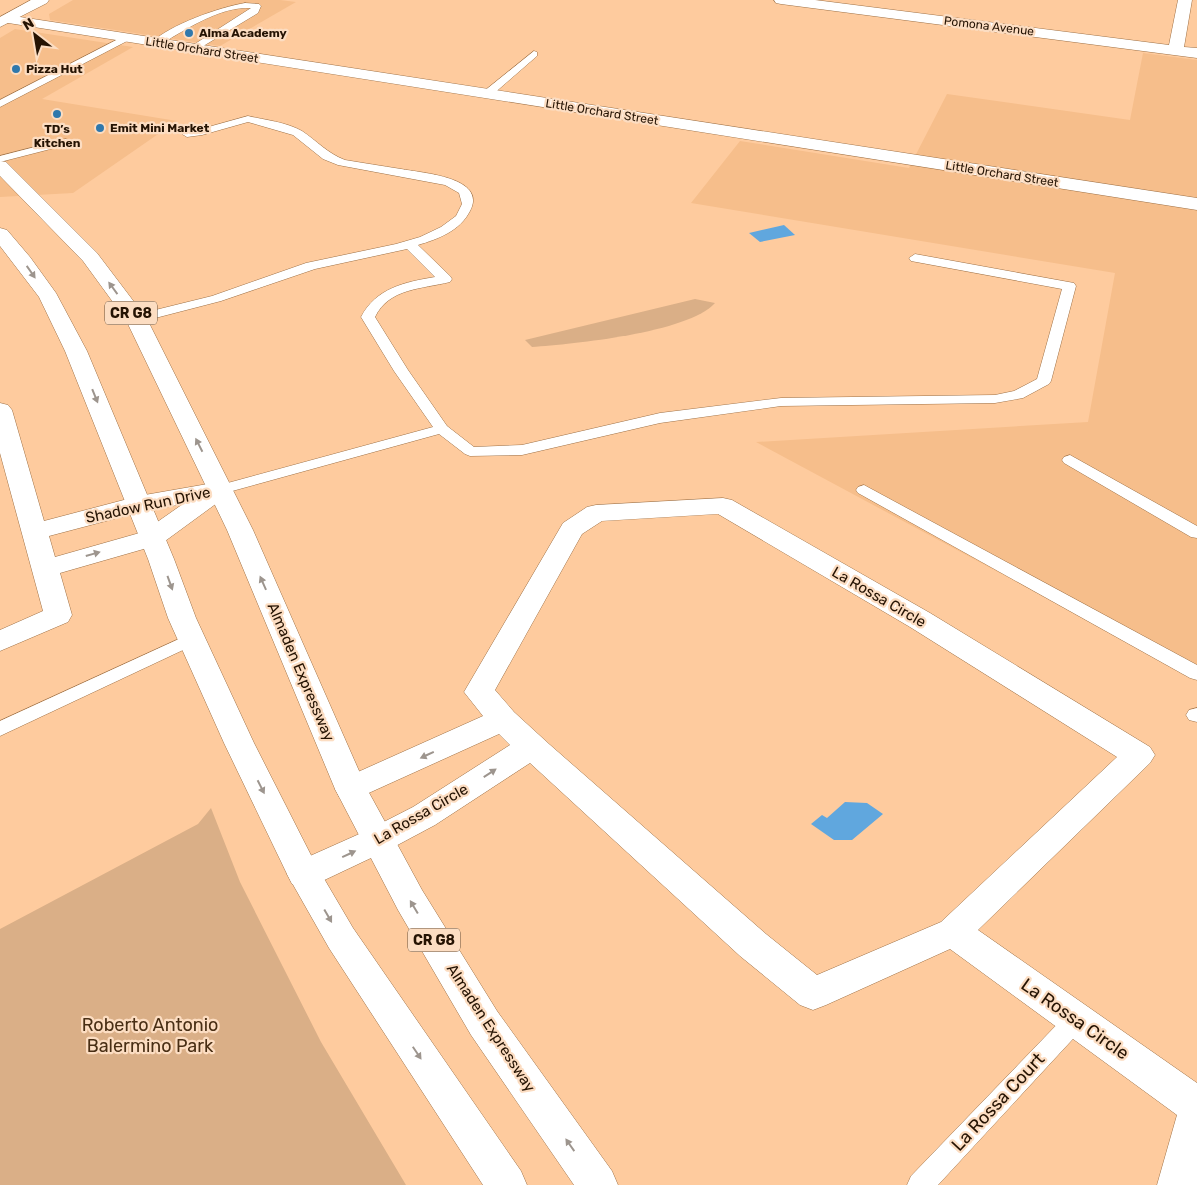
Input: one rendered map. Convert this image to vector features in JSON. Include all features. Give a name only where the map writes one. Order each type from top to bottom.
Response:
[{"type":"street","points":[[3,21],[37,0]]},
{"type":"street","name":"Pomona Avenue","points":[[781,0],[1197,53]]},
{"type":"street","points":[[900,15],[909,0]]},
{"type":"street","points":[[1176,50],[1185,0]]},
{"type":"street","name":"Little Orchard Street","points":[[3,21],[126,38],[1197,204]]},
{"type":"street","name":"Almaden Expressway","points":[[0,166],[90,257],[136,319],[240,530],[351,789],[410,900],[484,1023],[598,1185]]},
{"type":"street","points":[[0,234],[23,260],[49,297],[76,351],[192,639],[239,743],[304,874],[341,938],[508,1185]]},
{"type":"street","points":[[0,410],[58,615],[0,641]]},
{"type":"street","name":"Shadow Run Drive","points":[[35,531],[139,504],[219,490]]},
{"type":"street","name":"Shadow Run Drive","points":[[46,568],[152,538],[219,490]]},
{"type":"street","name":"La Rossa Circle","points":[[723,506],[920,620],[1139,755],[953,932],[813,994],[753,945],[503,720],[479,692],[572,529],[596,513],[723,506]]},
{"type":"street","points":[[351,789],[503,720]]},
{"type":"street","name":"La Rossa Circle","points":[[304,874],[378,840],[424,816],[532,746]]},
{"type":"street","name":"La Rossa Circle","points":[[953,932],[1197,1106]]},
{"type":"street","points":[[1178,1185],[1197,1115]]},
{"type":"lane","points":[[156,43],[224,4],[242,1],[256,6],[255,10],[192,49]]},
{"type":"lane","points":[[0,104],[126,38]]},
{"type":"lane","points":[[487,94],[534,54]]},
{"type":"lane","points":[[136,319],[212,300],[312,266],[410,245],[441,233],[461,219],[469,202],[467,195],[462,189],[440,179],[342,163],[327,158],[297,133],[278,126],[248,119],[202,132],[187,134]]},
{"type":"lane","points":[[0,159],[66,142]]},
{"type":"lane","points":[[410,245],[445,279],[396,291],[370,309],[368,317],[401,371],[442,429],[470,451],[495,452],[546,446],[600,431],[710,410],[818,400],[996,399],[1018,395],[1044,381],[1069,286],[915,258]]},
{"type":"lane","points":[[219,490],[442,429]]},
{"type":"lane","points":[[1070,460],[1197,533]]},
{"type":"lane","points":[[864,490],[1197,673]]},
{"type":"lane","points":[[0,729],[192,639]]},
{"type":"lane","name":"La Rossa Court","points":[[920,1185],[1076,1020]]},
{"type":"shaded area","name":"Alma Academy","points":[[73,0],[280,0],[296,2],[220,46],[50,20],[49,14]]},
{"type":"shaded area","points":[[15,29],[133,47],[42,99],[177,121],[73,193],[0,197],[0,38]]},
{"type":"shaded area","points":[[1143,53],[1197,60],[1197,679],[756,442],[1088,422],[1115,273],[691,203],[740,141],[909,168],[947,94],[1130,120]]},
{"type":"green space","points":[[695,299],[715,303],[701,313],[681,322],[629,335],[601,340],[532,347],[525,340]]},
{"type":"green space","name":"Roberto Antonio Balermino Park","points":[[211,808],[240,882],[321,1042],[406,1185],[0,1185],[0,929],[198,824]]},
{"type":"water","points":[[784,225],[795,235],[760,242],[749,233]]},
{"type":"water","points":[[845,802],[867,803],[883,814],[852,840],[834,840],[811,824],[822,815],[827,818]]},
{"type":"place","name":"Alma Academy","points":[[189,33]]},
{"type":"place","name":"Pizza Hut","points":[[16,69]]},
{"type":"place","name":"TD’s Kitchen","points":[[57,114]]},
{"type":"place","name":"Emit Mini Market","points":[[100,128]]}]
